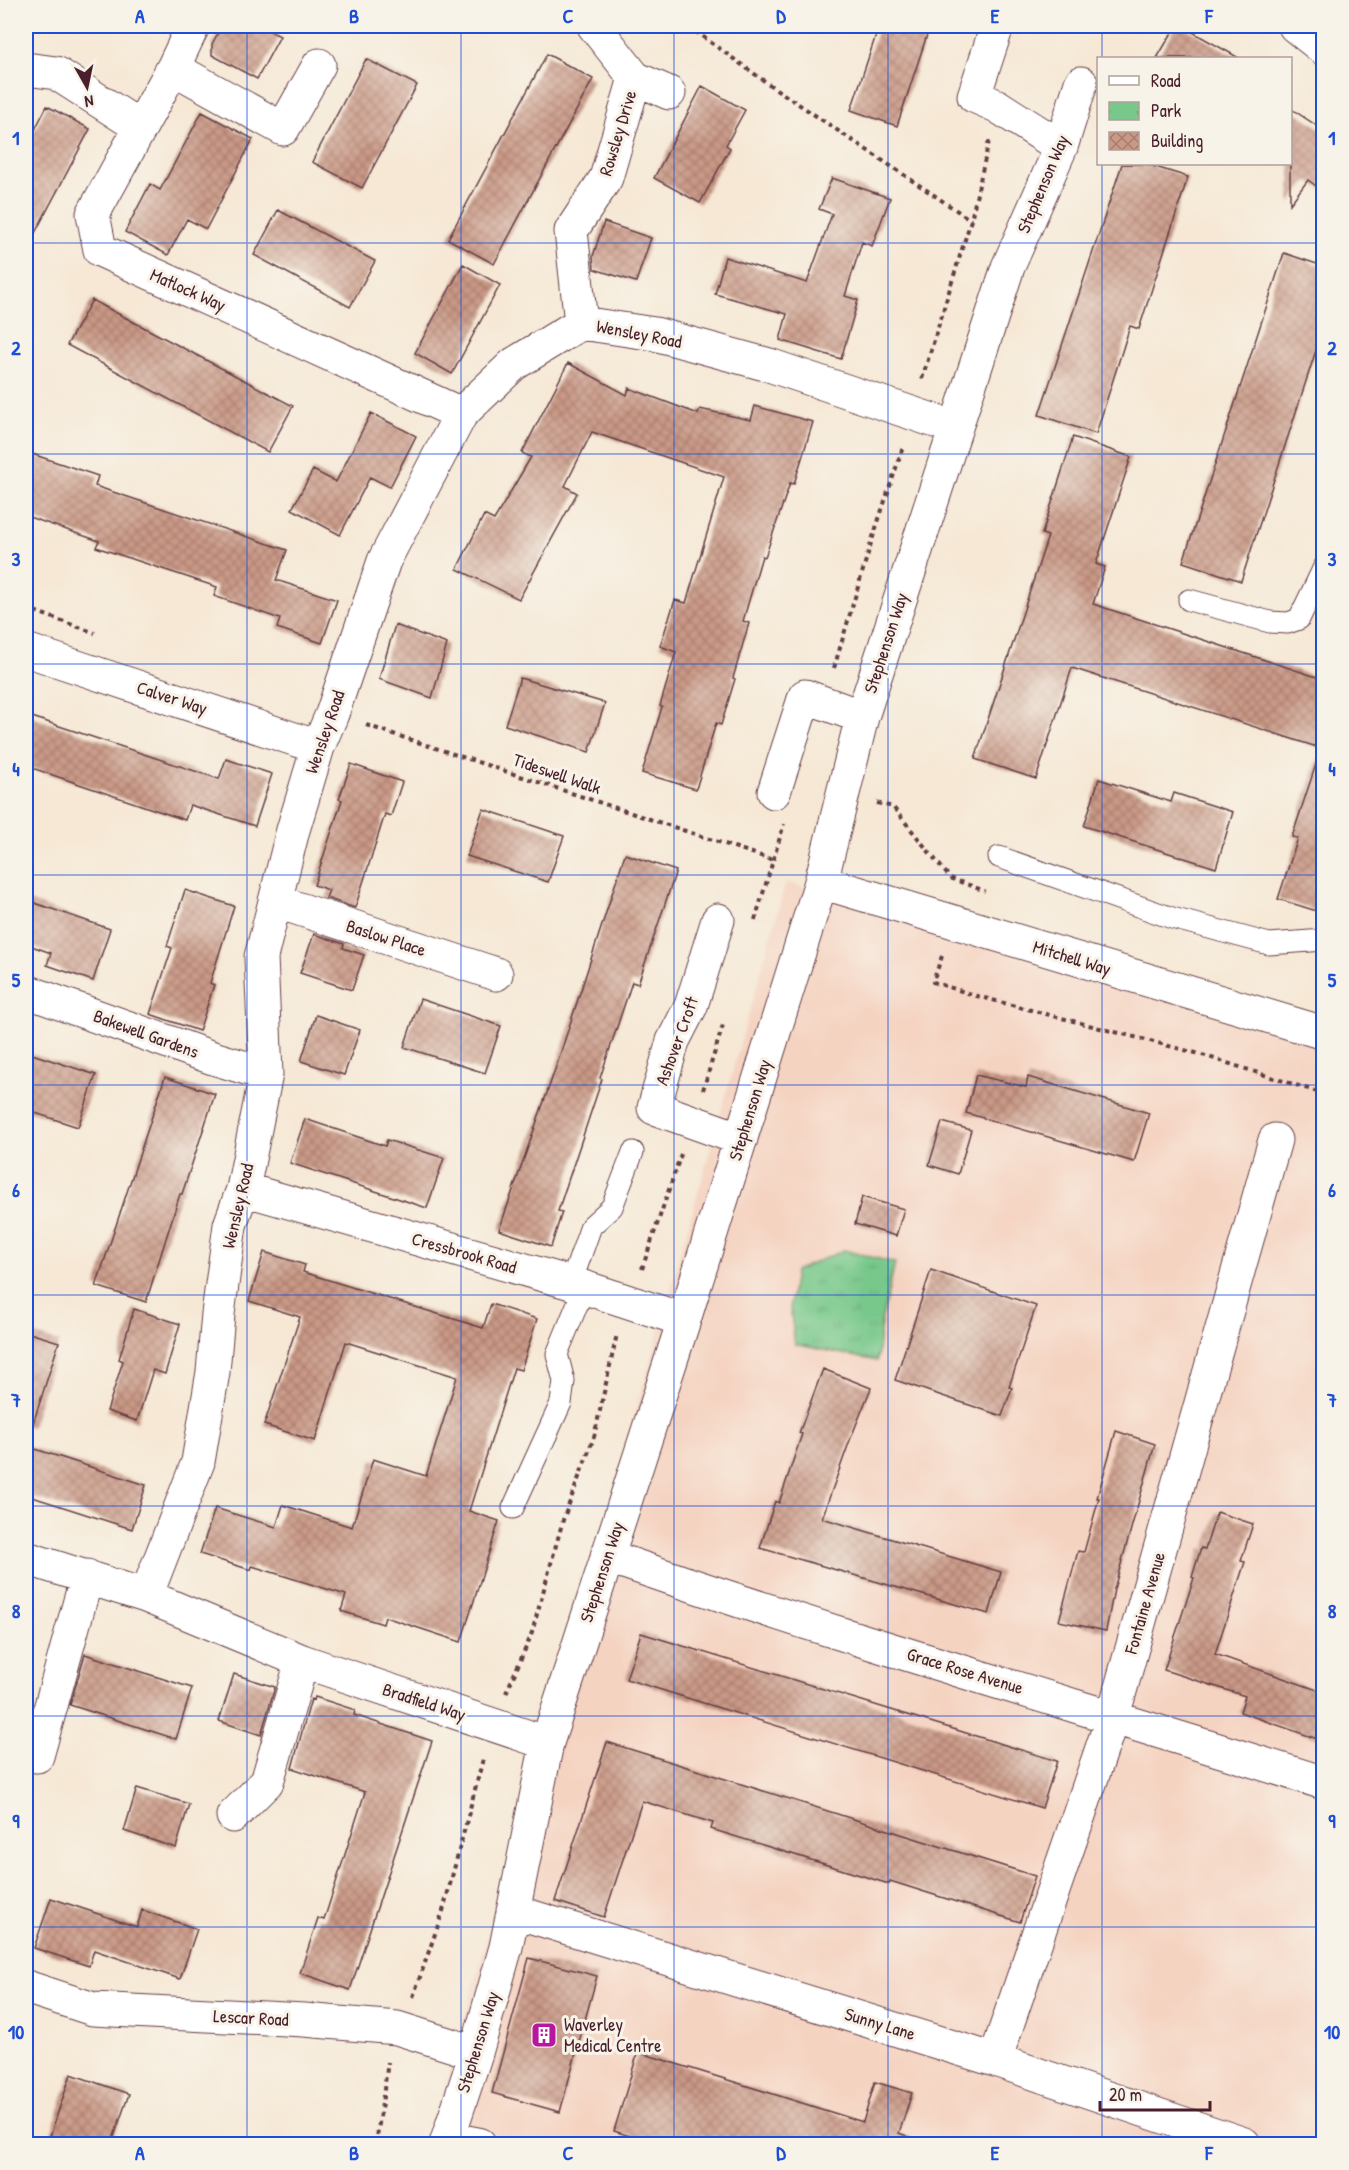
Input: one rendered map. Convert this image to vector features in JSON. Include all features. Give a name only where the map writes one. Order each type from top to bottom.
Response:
[{"type":"street","name":"Matlock Way","points":[[193,26],[173,68],[93,214],[100,250],[461,414]]},
{"type":"street","name":"Rowsley Drive","points":[[594,26],[635,78],[669,93]]},
{"type":"street","points":[[997,26],[974,96],[997,106],[1060,147]]},
{"type":"street","points":[[1295,26],[1323,49]]},
{"type":"street","points":[[173,68],[283,129],[320,64]]},
{"type":"street","points":[[26,69],[56,73],[140,127]]},
{"type":"street","name":"Rowsley Drive","points":[[581,323],[571,231],[606,178],[635,78]]},
{"type":"street","name":"Stephenson Way","points":[[447,2141],[476,2053],[506,1947],[547,1743],[684,1320],[821,882],[862,717],[1008,267],[1060,147],[1081,83]]},
{"type":"street","name":"Wensley Road","points":[[146,1596],[198,1462],[213,1372],[230,1225],[243,1189],[266,1074],[261,957],[293,830],[318,747],[332,714],[384,561],[461,414],[514,364],[581,323],[655,334],[769,365],[956,428]]},
{"type":"street","name":"Calver Way","points":[[26,650],[318,747]]},
{"type":"street","points":[[774,792],[805,696],[862,717]]},
{"type":"street","name":"Mitchell Way","points":[[821,882],[1323,1033]]},
{"type":"street","name":"Baslow Place","points":[[275,901],[496,974]]},
{"type":"street","name":"Ashover Croft","points":[[718,920],[691,1006],[674,1041],[654,1108],[741,1139]]},
{"type":"street","name":"Bakewell Gardens","points":[[26,991],[213,1058],[266,1074]]},
{"type":"street","name":"Fontaine Avenue","points":[[995,2060],[1113,1716],[1275,1140]]},
{"type":"street","name":"Cressbrook Road","points":[[243,1189],[578,1286],[684,1320]]},
{"type":"street","name":"Grace Rose Avenue","points":[[607,1556],[739,1603],[1113,1716],[1323,1783]]},
{"type":"street","name":"Bradfield Way","points":[[26,1558],[146,1596],[302,1661],[547,1743]]},
{"type":"street","points":[[26,1753],[37,1756],[87,1576]]},
{"type":"street","points":[[232,1816],[267,1782],[302,1661]]},
{"type":"street","name":"Sunny Lane","points":[[513,1911],[995,2060],[1244,2145]]},
{"type":"street","name":"Lescar Road","points":[[26,1987],[93,2009],[304,2020],[397,2028],[476,2053]]},
{"type":"street","points":[[447,2141],[480,2145]]},
{"type":"lane","points":[[1189,600],[1270,622],[1288,623],[1299,619],[1323,567]]},
{"type":"lane","points":[[999,856],[1172,918],[1269,944],[1323,939]]},
{"type":"lane","points":[[513,1508],[561,1403],[564,1381],[557,1354],[578,1286],[591,1226],[612,1207],[633,1152]]},
{"type":"path","points":[[688,26],[770,85],[971,220]]},
{"type":"path","name":"Tideswell Walk","points":[[332,714],[773,860]]},
{"type":"path","points":[[966,885],[933,982],[977,996],[1196,1053],[1323,1094]]},
{"type":"shaded area","points":[[786,882],[1323,1036],[1323,2144],[429,2144]]},
{"type":"green space","points":[[844,1250],[895,1263],[881,1322],[877,1361],[795,1344],[790,1306],[795,1271]]},
{"type":"building","points":[[222,26],[260,26],[280,36],[257,79],[212,55],[212,44]]},
{"type":"building","points":[[879,26],[930,26],[897,126],[851,110]]},
{"type":"building","points":[[1176,26],[1182,26],[1237,57],[1158,57]]},
{"type":"building","points":[[547,54],[593,79],[494,264],[448,239]]},
{"type":"building","points":[[366,59],[417,85],[362,188],[312,162]]},
{"type":"building","points":[[702,86],[745,110],[726,145],[730,148],[700,203],[654,178]]},
{"type":"building","points":[[47,106],[90,129],[26,250],[26,147]]},
{"type":"building","points":[[1292,109],[1323,130],[1323,191],[1308,180],[1290,204]]},
{"type":"building","points":[[202,112],[253,139],[206,229],[187,219],[168,255],[125,232],[150,184],[160,190]]},
{"type":"building","points":[[1122,165],[1149,165],[1188,177],[1139,329],[1130,326],[1096,434],[1039,415]]},
{"type":"building","points":[[832,178],[890,198],[872,246],[862,242],[845,296],[858,300],[841,359],[780,340],[787,314],[715,294],[725,257],[807,283],[832,214],[819,209]]},
{"type":"building","points":[[278,210],[375,261],[350,307],[254,255]]},
{"type":"building","points":[[604,222],[651,238],[636,282],[594,269],[593,256]]},
{"type":"building","points":[[1284,253],[1323,266],[1323,329],[1241,581],[1183,562]]},
{"type":"building","points":[[463,264],[500,285],[452,374],[415,353]]},
{"type":"building","points":[[92,300],[293,406],[268,452],[67,345]]},
{"type":"building","points":[[568,363],[627,395],[629,388],[698,414],[700,409],[751,420],[755,406],[813,422],[794,484],[790,483],[765,557],[762,556],[743,621],[749,623],[733,678],[735,679],[721,725],[716,723],[696,789],[642,773],[676,652],[660,646],[675,600],[686,603],[724,477],[592,432],[565,486],[577,493],[519,599],[457,569],[484,515],[494,520],[531,457],[522,453]]},
{"type":"building","points":[[371,413],[416,436],[390,487],[370,477],[340,535],[292,509],[313,470],[336,482]]},
{"type":"building","points":[[1073,437],[1131,457],[1096,564],[1105,567],[1093,604],[1323,679],[1323,749],[1072,668],[1036,779],[975,759],[1048,536],[1042,534]]},
{"type":"building","points":[[26,452],[98,476],[95,486],[287,550],[276,580],[337,600],[322,643],[277,628],[280,619],[214,596],[217,587],[96,547],[99,541],[26,516]]},
{"type":"building","points":[[395,625],[447,644],[432,698],[379,679]]},
{"type":"building","points":[[520,678],[605,703],[589,752],[505,725]]},
{"type":"building","points":[[26,715],[219,779],[226,759],[272,774],[255,826],[190,805],[185,820],[26,766]]},
{"type":"building","points":[[1318,758],[1323,759],[1323,913],[1278,899],[1298,838],[1292,837]]},
{"type":"building","points":[[351,764],[402,782],[391,816],[385,814],[355,908],[326,898],[329,890],[314,885],[342,800],[339,799]]},
{"type":"building","points":[[1099,779],[1171,802],[1174,793],[1233,812],[1216,868],[1084,826]]},
{"type":"building","points":[[483,809],[564,836],[548,882],[467,856]]},
{"type":"building","points":[[625,854],[676,871],[638,984],[632,982],[600,1078],[602,1079],[558,1211],[562,1212],[551,1247],[499,1230],[557,1064]]},
{"type":"building","points":[[185,890],[234,906],[210,983],[214,985],[199,1031],[150,1014],[172,948],[167,946]]},
{"type":"building","points":[[26,900],[110,929],[93,981],[47,965],[51,953],[26,944]]},
{"type":"building","points":[[314,934],[344,944],[343,948],[364,955],[352,990],[300,973]]},
{"type":"building","points":[[420,999],[501,1026],[485,1073],[404,1047]]},
{"type":"building","points":[[316,1015],[360,1030],[344,1075],[301,1061]]},
{"type":"building","points":[[26,1052],[96,1075],[78,1127],[26,1110]]},
{"type":"building","points":[[976,1075],[1026,1087],[1028,1077],[1149,1113],[1134,1162],[966,1113]]},
{"type":"building","points":[[165,1077],[215,1094],[146,1302],[96,1286]]},
{"type":"building","points":[[305,1119],[385,1146],[387,1140],[444,1158],[427,1208],[290,1163]]},
{"type":"building","points":[[942,1122],[971,1130],[958,1174],[929,1165]]},
{"type":"building","points":[[862,1197],[904,1209],[896,1236],[855,1224]]},
{"type":"building","points":[[264,1252],[305,1265],[303,1272],[483,1328],[491,1304],[537,1319],[521,1370],[514,1368],[469,1511],[499,1521],[461,1642],[385,1617],[383,1624],[341,1611],[346,1595],[252,1566],[251,1570],[200,1554],[215,1508],[276,1527],[283,1505],[352,1527],[373,1459],[426,1476],[457,1377],[346,1342],[315,1441],[264,1425],[300,1317],[249,1301]]},
{"type":"building","points":[[931,1270],[1036,1306],[1009,1387],[1012,1388],[1002,1416],[895,1380]]},
{"type":"building","points":[[134,1309],[180,1324],[165,1374],[153,1370],[137,1421],[107,1411],[123,1361],[119,1359]]},
{"type":"building","points":[[26,1332],[59,1342],[32,1427],[26,1426]]},
{"type":"building","points":[[823,1369],[871,1388],[822,1518],[1001,1572],[989,1614],[760,1548],[775,1501],[779,1503],[802,1434],[799,1433]]},
{"type":"building","points":[[1116,1431],[1155,1444],[1114,1589],[1106,1631],[1059,1621],[1078,1551],[1084,1552]]},
{"type":"building","points":[[26,1446],[146,1485],[132,1529],[26,1495]]},
{"type":"building","points":[[1217,1512],[1253,1524],[1241,1561],[1245,1562],[1215,1654],[1323,1692],[1323,1741],[1240,1712],[1245,1696],[1164,1670],[1194,1578],[1192,1577],[1201,1548],[1205,1549]]},
{"type":"building","points":[[641,1633],[1057,1761],[1042,1808],[626,1679]]},
{"type":"building","points":[[85,1654],[192,1688],[176,1739],[70,1705]]},
{"type":"building","points":[[234,1674],[275,1687],[261,1735],[219,1721]]},
{"type":"building","points":[[315,1697],[355,1710],[354,1715],[432,1741],[350,1990],[300,1973],[318,1918],[324,1920],[365,1792],[292,1768],[311,1699],[314,1700]]},
{"type":"building","points":[[607,1742],[1035,1876],[1020,1922],[711,1829],[713,1823],[642,1801],[604,1917],[555,1901]]},
{"type":"building","points":[[137,1788],[189,1804],[176,1848],[124,1831]]},
{"type":"building","points":[[51,1898],[137,1927],[142,1910],[197,1929],[180,1979],[94,1950],[89,1966],[34,1948]]},
{"type":"building","name":"Waverley Medical Centre","points":[[529,1958],[597,1976],[560,2112],[492,2093]]},
{"type":"building","points":[[638,2052],[863,2122],[875,2082],[912,2093],[899,2133],[912,2138],[911,2145],[658,2145],[614,2131]]},
{"type":"building","points":[[71,2074],[129,2094],[111,2145],[47,2145]]},
{"type":"place","name":"Waverley Medical Centre","points":[[544,2035]]}]
